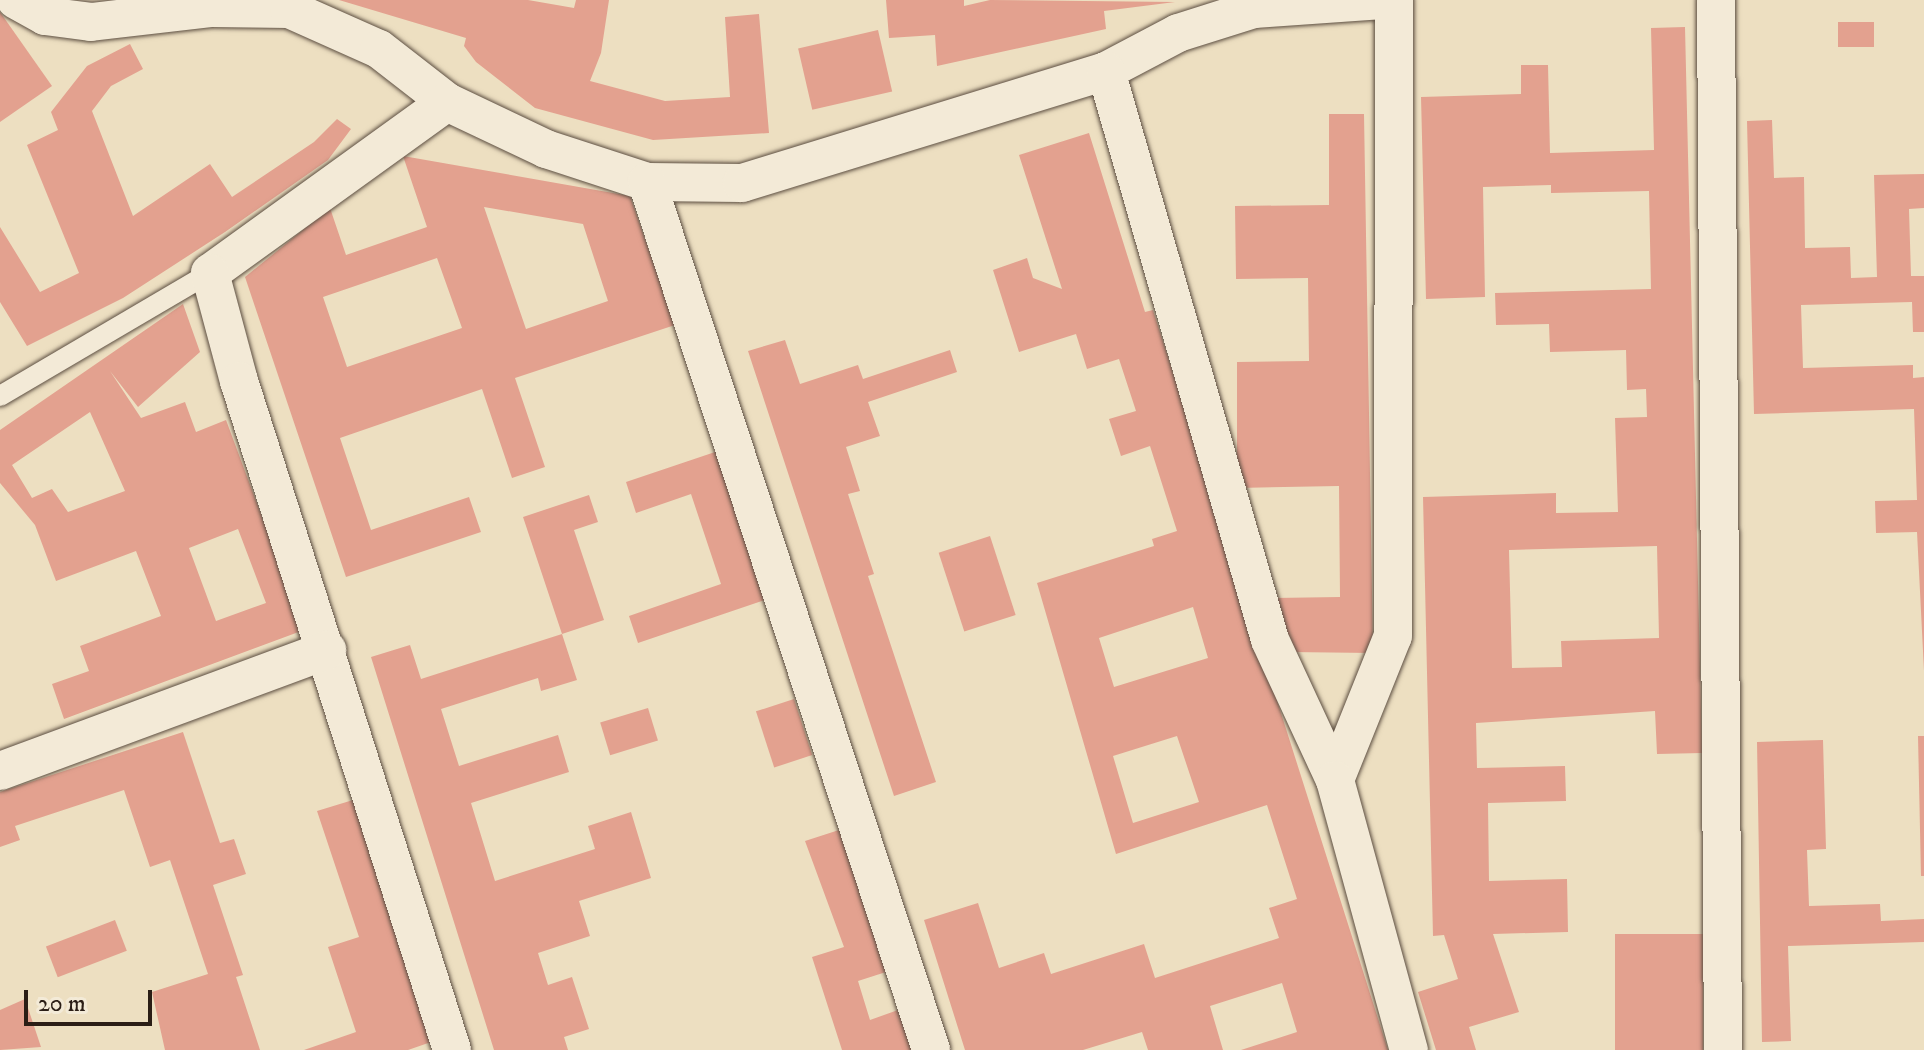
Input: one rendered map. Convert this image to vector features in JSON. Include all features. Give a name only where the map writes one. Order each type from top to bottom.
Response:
[{"type":"street","points":[[16,0],[45,16],[91,22],[212,8],[289,9],[379,49],[447,102],[546,149],[647,182],[742,183],[1106,71],[1178,33],[1254,9],[1383,0]]},
{"type":"street","points":[[1335,780],[1393,636],[1394,0]]},
{"type":"street","points":[[1716,0],[1723,1050]]},
{"type":"street","points":[[1106,71],[1270,640],[1335,780],[1409,1050]]},
{"type":"street","points":[[447,102],[210,273],[239,381],[452,1050]]},
{"type":"street","points":[[647,182],[931,1050]]},
{"type":"street","points":[[0,771],[327,650]]},
{"type":"lane","points":[[0,396],[210,273]]},
{"type":"building","points":[[339,0],[528,0],[574,8],[576,0],[609,0],[601,53],[590,81],[665,101],[730,97],[725,17],[759,14],[769,133],[653,140],[535,108],[476,62],[464,46],[466,38]]},
{"type":"building","points":[[886,0],[964,0],[964,6],[990,0],[1175,2],[1104,11],[1106,29],[937,66],[935,35],[889,38]]},
{"type":"building","points":[[0,12],[52,86],[0,122]]},
{"type":"building","points":[[1838,22],[1874,22],[1874,47],[1838,47]]},
{"type":"building","points":[[1685,27],[1702,753],[1657,754],[1655,711],[1476,723],[1477,768],[1565,766],[1566,801],[1488,803],[1489,881],[1567,879],[1568,932],[1493,934],[1519,1012],[1469,1027],[1476,1050],[1436,1050],[1418,992],[1458,979],[1444,935],[1433,936],[1423,497],[1556,493],[1556,513],[1618,512],[1615,418],[1647,417],[1646,389],[1627,390],[1626,350],[1550,352],[1549,324],[1496,325],[1495,293],[1651,289],[1649,191],[1551,193],[1551,185],[1483,187],[1485,297],[1426,299],[1421,97],[1521,94],[1521,65],[1548,65],[1550,153],[1654,150],[1651,28]],"holes":[[[1657,546],[1659,638],[1561,641],[1562,667],[1512,668],[1509,550]]]},
{"type":"building","points":[[878,30],[892,91],[812,110],[798,48]]},
{"type":"building","points":[[130,44],[143,69],[111,86],[92,111],[133,216],[210,164],[232,197],[314,142],[337,119],[351,129],[328,160],[225,232],[123,298],[27,346],[0,302],[0,227],[40,292],[79,273],[27,145],[58,130],[51,112],[87,66]]},
{"type":"building","points":[[1329,114],[1364,114],[1373,653],[1289,652],[1274,598],[1340,597],[1339,486],[1237,488],[1237,362],[1309,361],[1308,278],[1236,279],[1235,206],[1329,205]]},
{"type":"building","points":[[1772,120],[1774,178],[1804,177],[1805,248],[1850,247],[1851,278],[1877,277],[1874,175],[1924,174],[1924,208],[1909,209],[1911,276],[1924,276],[1924,332],[1913,332],[1912,302],[1801,305],[1803,368],[1913,365],[1913,378],[1924,377],[1924,671],[1917,532],[1876,533],[1875,501],[1917,500],[1914,409],[1754,414],[1747,121]]},
{"type":"building","points":[[1089,133],[1145,312],[1153,310],[1388,1050],[1241,1050],[1297,1032],[1282,983],[1210,1006],[1223,1050],[1148,1050],[1142,1032],[1083,1050],[965,1050],[924,920],[978,903],[999,968],[1044,953],[1051,974],[1144,944],[1155,978],[1279,938],[1269,908],[1297,899],[1267,805],[1116,854],[1037,583],[1154,546],[1152,539],[1177,531],[1150,446],[1121,456],[1109,419],[1136,411],[1119,359],[1087,369],[1076,334],[1019,352],[993,270],[1027,258],[1033,278],[1062,289],[1019,155]],"holes":[[[1193,607],[1208,658],[1114,687],[1099,638]],[[1177,736],[1199,802],[1133,823],[1113,756]]]},
{"type":"building","points":[[403,156],[630,196],[675,325],[515,378],[545,467],[512,478],[482,389],[340,438],[371,530],[469,497],[481,532],[346,577],[245,277],[330,208],[346,255],[427,227]],"holes":[[[484,207],[583,224],[608,301],[526,329]],[[437,258],[462,328],[347,367],[323,297]]]},
{"type":"building","points":[[183,304],[200,352],[138,407],[110,371],[141,418],[185,402],[196,432],[226,420],[304,630],[64,719],[52,684],[89,671],[80,646],[161,616],[136,551],[56,581],[35,525],[0,483],[0,430]],"holes":[[[90,412],[125,491],[68,512],[52,489],[32,498],[12,465]],[[238,529],[266,603],[216,621],[189,548]]]},
{"type":"building","points":[[785,340],[800,384],[858,365],[863,379],[950,350],[957,372],[868,402],[880,436],[846,447],[860,491],[848,494],[874,574],[868,576],[936,782],[894,796],[748,351]]},
{"type":"building","points":[[718,451],[768,599],[638,643],[629,616],[721,584],[691,494],[636,513],[626,482]]},
{"type":"building","points":[[589,495],[598,522],[574,530],[604,620],[562,634],[523,517]]},
{"type":"building","points":[[990,536],[1016,615],[964,632],[939,553]]},
{"type":"building","points":[[562,634],[577,680],[541,691],[538,678],[441,709],[459,766],[558,735],[569,772],[471,803],[495,881],[595,849],[588,826],[631,812],[651,878],[579,901],[590,936],[538,953],[548,985],[572,977],[589,1029],[564,1037],[568,1050],[494,1050],[371,657],[410,645],[421,679]]},
{"type":"building","points":[[794,699],[812,755],[774,767],[756,711]]},
{"type":"building","points":[[648,708],[658,741],[610,755],[600,723]]},
{"type":"building","points":[[183,732],[220,843],[234,839],[246,874],[213,885],[243,975],[236,977],[260,1050],[165,1050],[152,992],[208,974],[170,860],[150,867],[124,790],[15,826],[20,840],[0,847],[0,792]]},
{"type":"building","points":[[1918,736],[1924,736],[1924,876],[1921,876]]},
{"type":"building","points":[[1823,740],[1826,849],[1807,850],[1809,906],[1880,904],[1881,921],[1924,919],[1924,942],[1788,946],[1791,1041],[1762,1042],[1757,742]]},
{"type":"building","points":[[353,800],[434,1041],[408,1050],[304,1050],[356,1032],[328,947],[359,937],[317,811]]},
{"type":"building","points":[[839,830],[886,972],[858,981],[870,1020],[898,1010],[912,1050],[842,1050],[812,957],[844,947],[805,841]]},
{"type":"building","points":[[115,920],[127,951],[58,977],[46,947]]},
{"type":"building","points":[[1615,934],[1703,934],[1703,1050],[1615,1050]]},
{"type":"building","points":[[25,999],[41,1047],[0,1050],[0,1010]]}]
